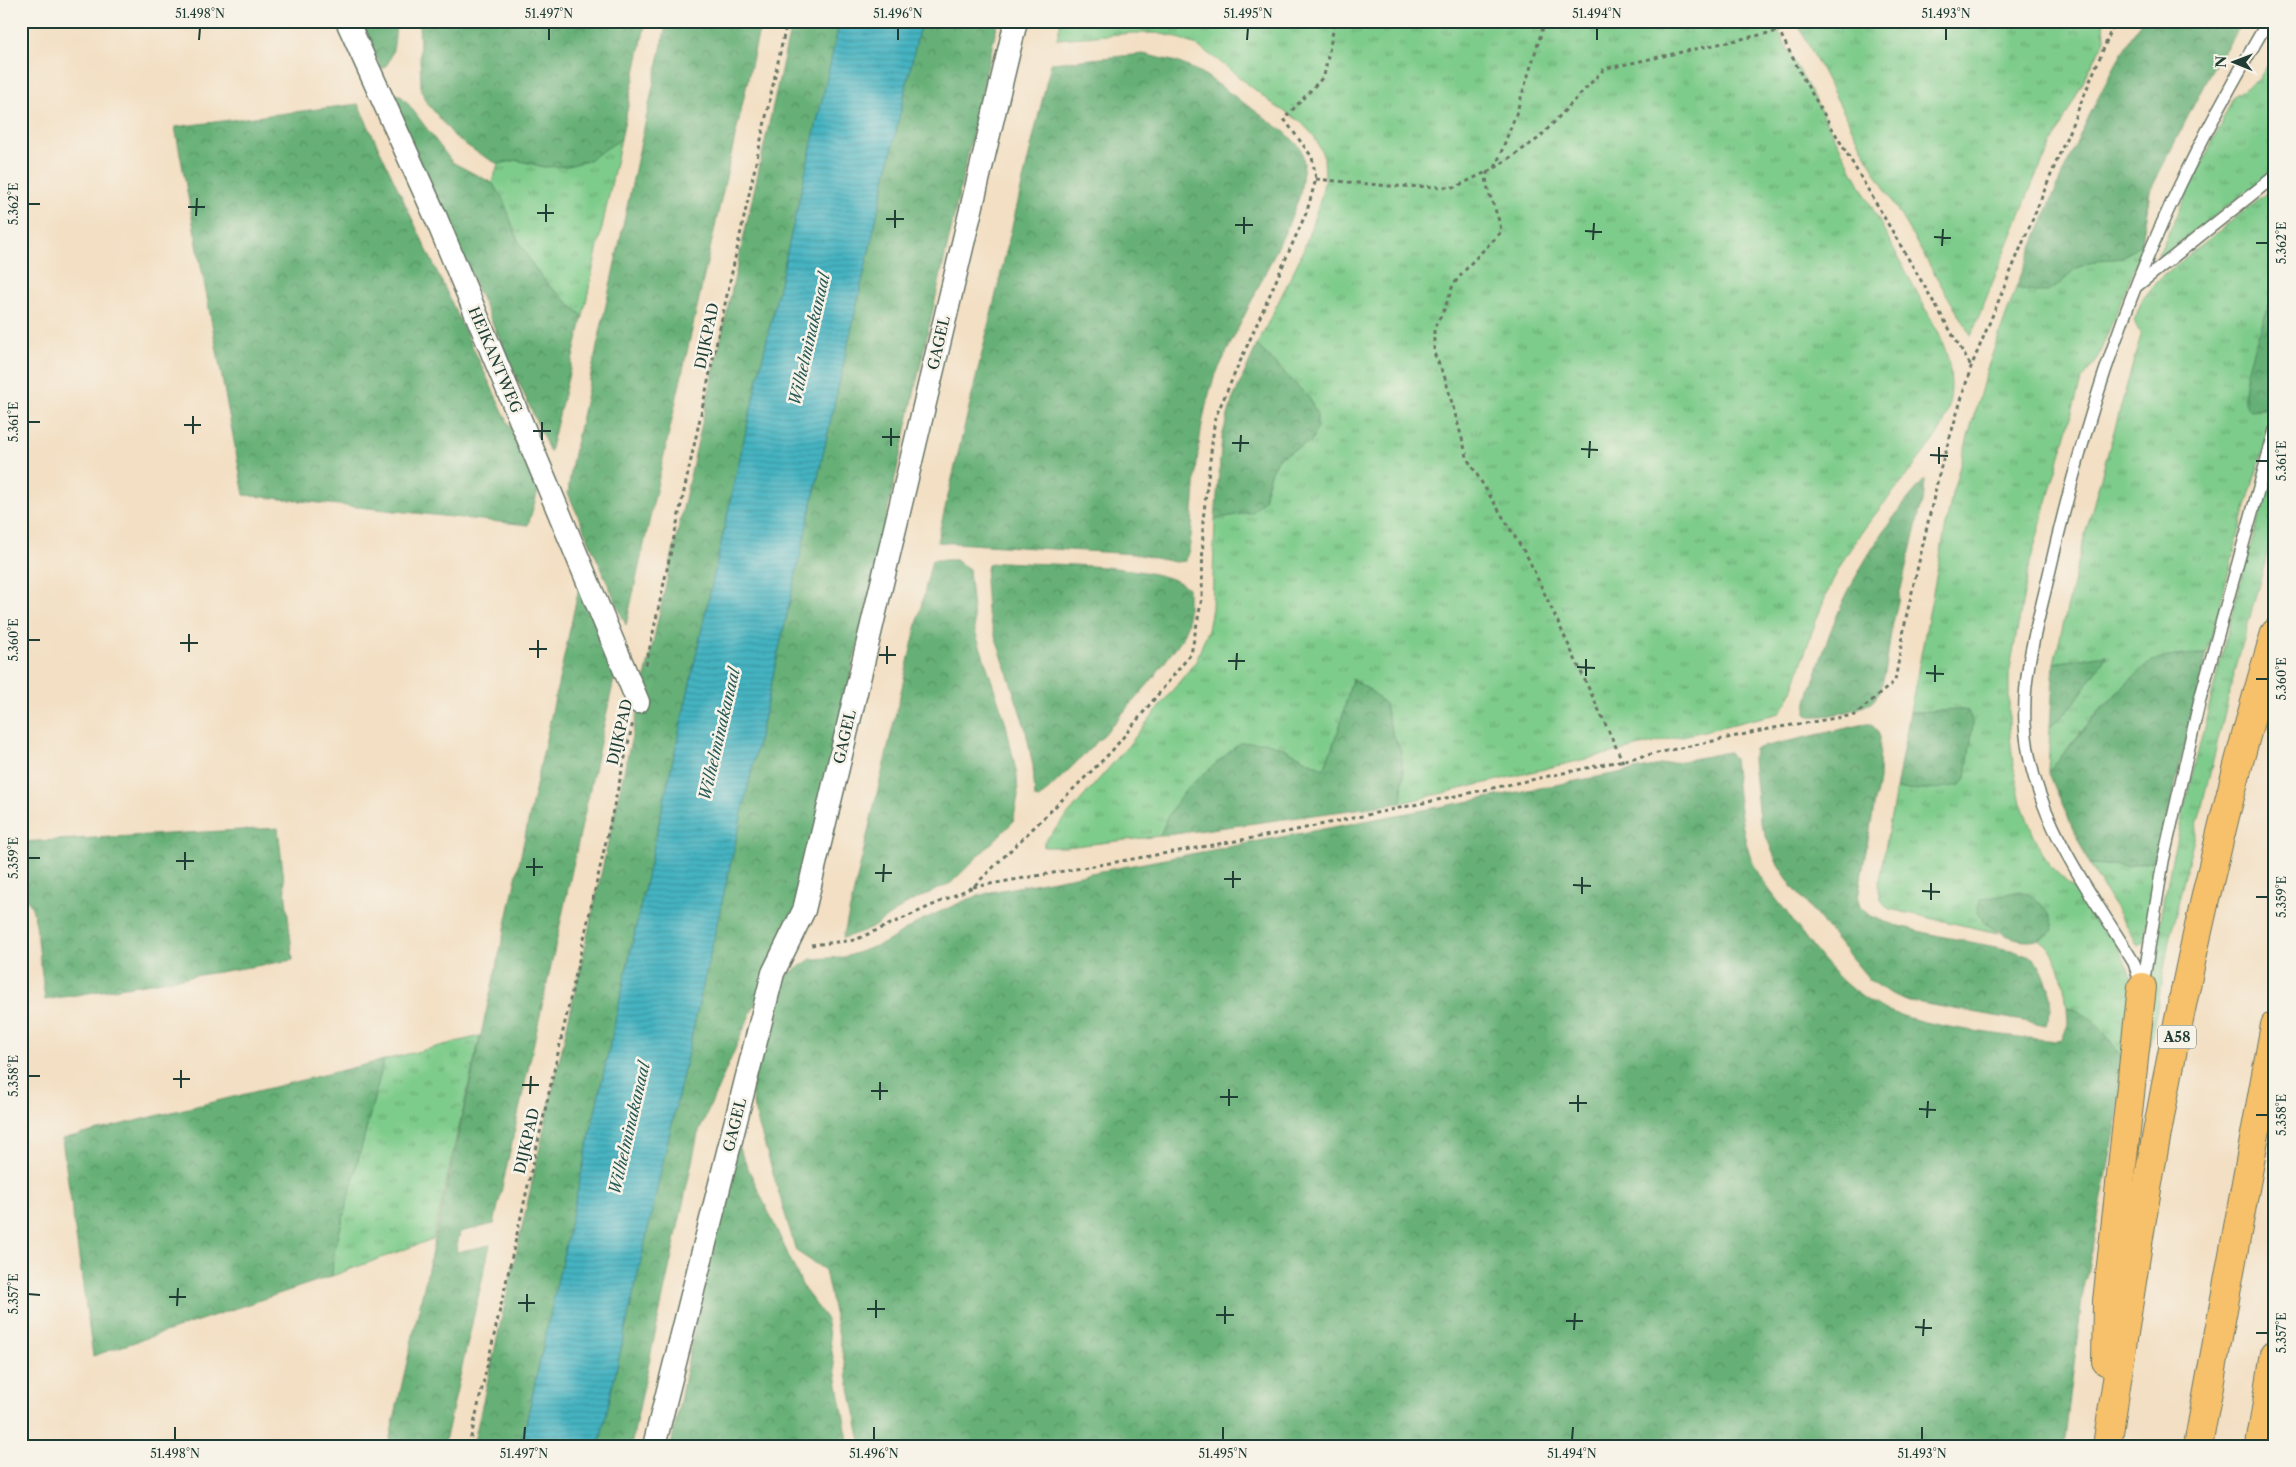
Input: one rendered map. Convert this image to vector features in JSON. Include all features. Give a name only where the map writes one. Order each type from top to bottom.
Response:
[{"type":"highway","name":"A58","points":[[2105,1446],[2154,1148],[2200,928],[2250,717],[2275,633]]},
{"type":"highway","name":"A58","points":[[2105,1446],[2107,1301],[2142,987]]},
{"type":"highway","points":[[2198,1446],[2275,1025]]},
{"type":"highway","points":[[2260,1446],[2275,1354]]},
{"type":"street","name":"HEIKANTWEG","points":[[347,21],[434,213],[638,702]]},
{"type":"street","name":"GAGEL","points":[[654,1446],[774,973],[788,948],[804,910],[1016,21]]},
{"type":"lane","name":"A58","points":[[2142,987],[2134,963],[2054,832],[2034,774],[2025,725],[2026,673],[2059,531],[2106,370],[2137,286],[2178,189],[2226,93],[2268,21]]},
{"type":"lane","points":[[2137,286],[2275,176]]},
{"type":"lane","name":"A58","points":[[2142,987],[2163,861],[2200,699],[2275,430]]},
{"type":"path","name":"DIJKPAD","points":[[469,1446],[638,702],[787,21]]},
{"type":"path","points":[[973,887],[1111,752],[1190,654],[1202,598],[1203,520],[1215,418],[1307,211],[1316,179],[1312,157],[1284,119],[1324,76],[1335,21]]},
{"type":"path","points":[[1495,168],[1516,114],[1545,21]]},
{"type":"path","points":[[1774,21],[1804,80],[1971,367]]},
{"type":"path","points":[[788,948],[855,940],[973,887],[1287,832],[1623,762],[1774,728],[1855,715],[1895,681],[1906,618],[1940,470],[1971,367],[2115,21]]},
{"type":"path","points":[[1316,179],[1390,186],[1456,187],[1495,168],[1539,138],[1604,69],[1778,31]]},
{"type":"path","points":[[1488,171],[1486,183],[1500,220],[1501,232],[1453,284],[1445,308],[1434,328],[1434,353],[1445,378],[1468,460],[1528,558],[1623,762]]},
{"type":"green space","points":[[361,21],[396,21],[392,52],[384,68],[381,68]]},
{"type":"green space","points":[[419,21],[646,21],[621,139],[587,161],[568,166],[544,167],[517,160],[498,164],[478,153],[456,138],[427,103],[421,89]]},
{"type":"green space","points":[[667,21],[761,21],[626,625],[568,493],[572,463]]},
{"type":"green space","points":[[792,21],[840,21],[740,457],[521,1446],[473,1446]]},
{"type":"green space","points":[[921,21],[998,21],[800,900],[698,1134],[631,1446],[599,1446]]},
{"type":"green space","points":[[1061,21],[1773,21],[1938,332],[1949,363],[1951,384],[1949,406],[1938,433],[1865,527],[1837,572],[1817,618],[1790,697],[1780,713],[1401,803],[1403,776],[1401,751],[1392,732],[1384,703],[1352,679],[1340,726],[1324,769],[1283,748],[1168,816],[1160,836],[1066,847],[1044,847],[1044,842],[1128,746],[1196,661],[1208,630],[1212,608],[1215,519],[1253,511],[1264,500],[1270,473],[1278,458],[1311,441],[1310,399],[1257,345],[1302,254],[1321,198],[1325,177],[1324,157],[1314,136],[1300,121],[1274,105],[1196,45],[1172,36],[1156,33],[1057,39]]},
{"type":"green space","points":[[1796,21],[2104,21],[2105,39],[2036,175],[1971,336],[1875,172]]},
{"type":"green space","points":[[2141,21],[2244,21],[2211,71],[2149,193],[2142,242],[2123,258],[2098,260],[2076,268],[2048,292],[2035,292],[2016,288],[2072,152],[2105,85]]},
{"type":"green space","points":[[1143,54],[1177,62],[1202,73],[1286,133],[1301,148],[1304,164],[1300,195],[1286,230],[1214,378],[1209,393],[1200,438],[1191,539],[1186,561],[1175,562],[1135,554],[937,542],[1051,63]]},
{"type":"green space","points":[[2275,54],[2275,170],[2163,255],[2158,255],[2234,96],[2258,80]]},
{"type":"green space","points":[[390,94],[400,95],[406,101],[452,162],[492,183],[503,199],[517,238],[534,267],[547,284],[583,316],[550,452]]},
{"type":"green space","points":[[358,104],[539,488],[528,525],[244,495],[175,127]]},
{"type":"green space","points":[[621,139],[583,316],[553,290],[528,259],[516,236],[500,196],[492,183],[498,164],[517,160],[544,167],[587,161]]},
{"type":"green space","points":[[2275,186],[2275,288],[2247,373],[2243,399],[2258,410],[2275,406],[2275,413],[2248,499],[2207,654],[2176,656],[2158,663],[2140,674],[2106,704],[2048,772],[2050,727],[2070,709],[2105,656],[2054,663],[2084,538],[2141,335],[2134,321],[2142,300],[2159,279]]},
{"type":"green space","points":[[2150,191],[2142,242],[2141,242]]},
{"type":"green space","points":[[2141,242],[2139,257],[2096,362],[2081,381],[2030,562],[2009,674],[2009,726],[2013,764],[2021,803],[2034,836],[2049,865],[2102,916],[2128,968],[2134,986],[2128,1066],[2094,1022],[2077,1011],[2067,1008],[2060,969],[2051,951],[2038,939],[2049,934],[2020,891],[1980,900],[1982,920],[1998,933],[1889,909],[1881,900],[1878,886],[1896,789],[1928,790],[1963,710],[1910,712],[1952,494],[1987,369],[2016,288],[2035,292],[2058,285],[2076,268],[2098,260],[2123,258]]},
{"type":"green space","points":[[2275,288],[2275,406],[2251,410],[2246,405],[2244,399],[2247,371]]},
{"type":"green space","points":[[1257,345],[1310,399],[1317,415],[1317,428],[1311,441],[1278,458],[1270,473],[1264,500],[1253,512],[1215,519],[1222,437],[1232,401]]},
{"type":"green space","points":[[2275,462],[2275,526],[2235,671],[2169,941],[2150,1046],[2146,1047],[2152,968],[2172,858],[2236,597]]},
{"type":"green space","points":[[1925,479],[1924,494],[1891,632],[1888,658],[1879,693],[1870,703],[1853,710],[1831,715],[1806,715],[1808,698],[1826,644],[1847,593],[1874,545]]},
{"type":"green space","points":[[932,560],[955,560],[969,569],[975,631],[1006,724],[1017,776],[1018,796],[1013,822],[951,883],[910,902],[870,929],[843,938]]},
{"type":"green space","points":[[1003,562],[1128,570],[1174,580],[1188,588],[1188,623],[1181,640],[1150,682],[1101,738],[1039,799],[1035,798],[1033,766],[1025,727],[987,611],[985,580],[988,565]]},
{"type":"green space","points":[[581,578],[619,657],[494,1224],[460,1232],[456,1252],[490,1245],[444,1446],[388,1446],[506,924]]},
{"type":"green space","points":[[2207,654],[2157,861],[2127,866],[2089,864],[2048,772],[2097,714],[2135,675],[2152,661],[2176,656]]},
{"type":"green space","points":[[2107,656],[2070,709],[2050,727],[2054,663]]},
{"type":"green space","points":[[1352,679],[1370,690],[1384,703],[1392,732],[1401,751],[1403,776],[1401,803],[1160,836],[1168,816],[1186,789],[1240,743],[1265,742],[1283,748],[1324,769],[1340,726]]},
{"type":"green space","points":[[1968,711],[1973,724],[1966,778],[1961,785],[1928,790],[1896,789],[1910,712]]},
{"type":"green space","points":[[1871,724],[1877,730],[1880,737],[1879,780],[1858,899],[1860,907],[1869,915],[1885,922],[1930,934],[2011,950],[2033,958],[2040,965],[2049,988],[2051,1009],[2046,1025],[1909,1001],[1889,993],[1870,980],[1792,886],[1777,863],[1759,819],[1753,761],[1754,749]]},
{"type":"green space","points":[[1729,752],[1734,759],[1744,832],[1750,856],[1757,870],[1770,891],[1817,953],[1841,980],[1855,992],[1886,1010],[1924,1022],[2015,1037],[2056,1041],[2062,1040],[2068,1024],[2067,1008],[2087,1016],[2095,1023],[2128,1066],[2082,1299],[2064,1446],[862,1446],[825,1270],[796,1251],[754,1109],[751,1088],[775,983],[811,959],[845,957],[885,943],[922,920],[966,900],[991,892]]},
{"type":"green space","points":[[278,828],[293,960],[45,1000],[36,924],[32,908],[21,888],[21,842]]},
{"type":"green space","points":[[2157,861],[2144,943],[2138,946],[2089,864],[2127,866]]},
{"type":"green space","points":[[2020,891],[2038,901],[2047,912],[2053,930],[2034,940],[2013,938],[1993,928],[1977,913],[1980,900]]},
{"type":"green space","points":[[480,1036],[433,1239],[332,1276],[333,1257],[384,1060]]},
{"type":"green space","points":[[384,1060],[333,1257],[332,1276],[93,1356],[62,1139]]},
{"type":"green space","points":[[736,1142],[804,1289],[826,1318],[849,1446],[671,1446],[702,1290]]},
{"type":"water","name":"Wilhelminakanaal","points":[[840,21],[921,21],[599,1446],[521,1446],[740,457]]}]
